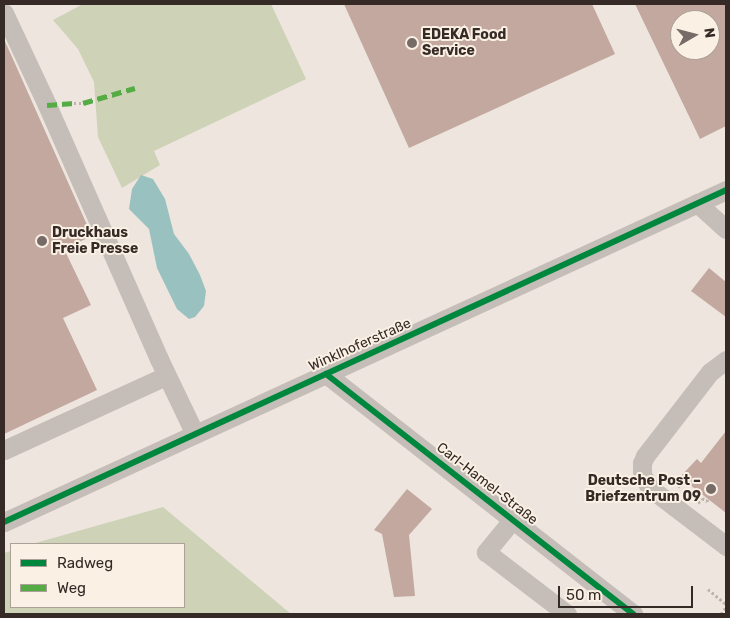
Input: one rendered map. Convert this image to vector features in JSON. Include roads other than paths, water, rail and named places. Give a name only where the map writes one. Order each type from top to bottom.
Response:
[{"type":"street","points":[[4,13],[47,105],[166,376],[195,434]]},
{"type":"street","name":"Winklhoferstraße","points":[[4,522],[726,190]]},
{"type":"street","points":[[697,203],[726,228]]},
{"type":"street","points":[[726,360],[710,372],[645,456],[642,463],[642,475],[650,488],[726,546]]},
{"type":"street","name":"Carl-Hamel-Straße","points":[[326,374],[632,614]]},
{"type":"street","points":[[4,450],[166,376]]},
{"type":"street","points":[[512,519],[486,552],[566,614]]},
{"type":"water","points":[[141,175],[153,179],[165,199],[174,234],[189,254],[200,275],[206,291],[204,306],[195,317],[189,319],[177,309],[157,268],[149,229],[129,209],[132,189]]},
{"type":"place","name":"EDEKA Food Service","points":[[412,43]]},
{"type":"place","name":"Druckhaus Freie Presse","points":[[42,241]]},
{"type":"place","name":"Deutsche Post – Briefzentrum 09","points":[[711,489]]}]
